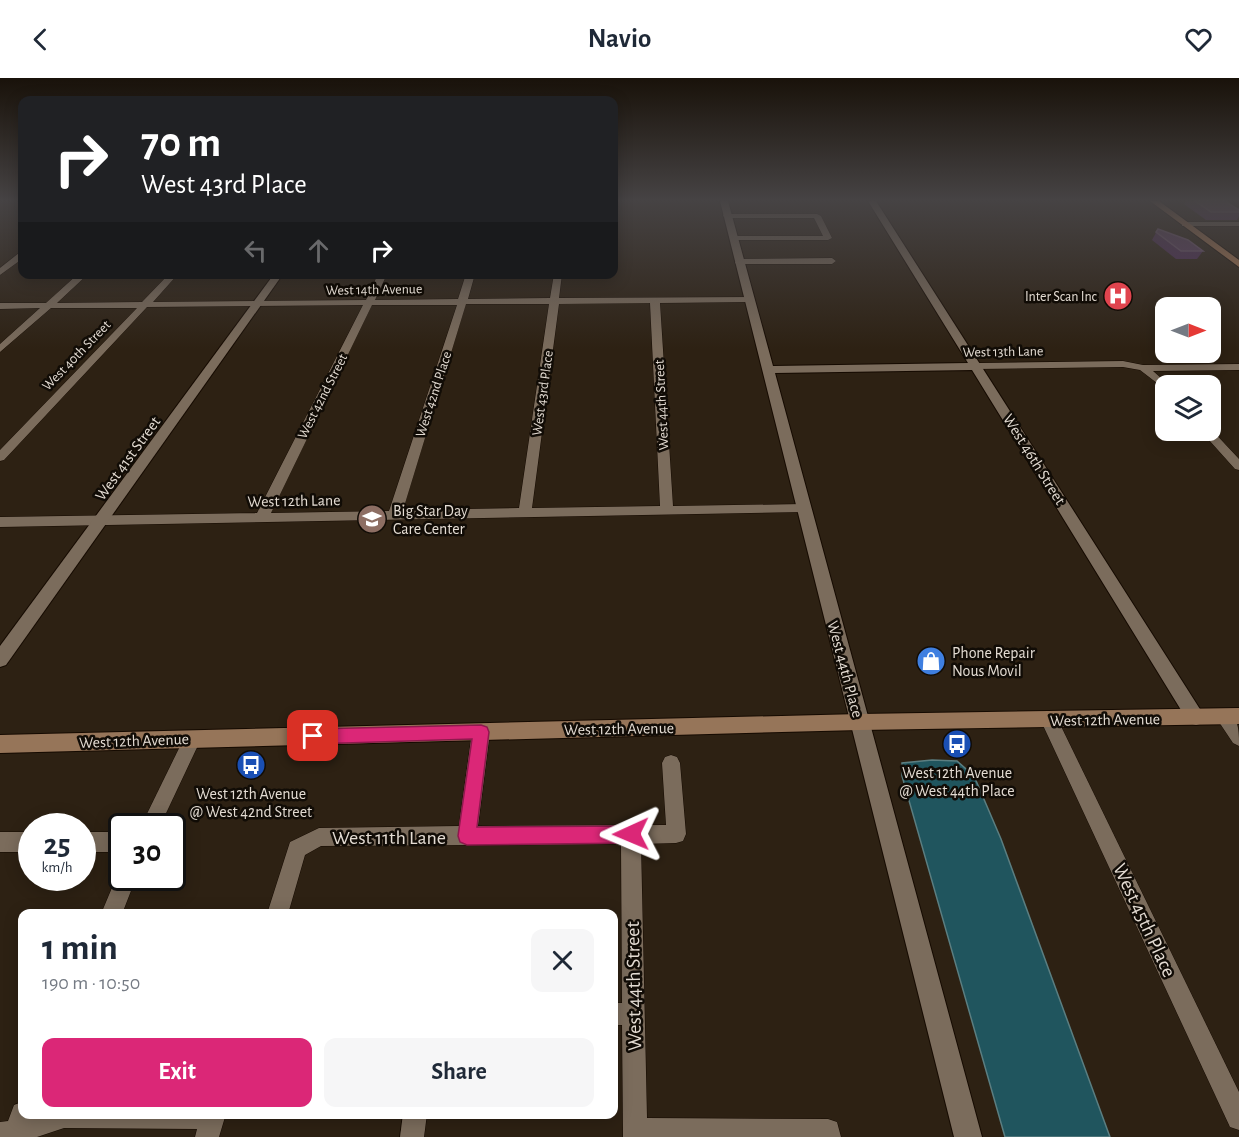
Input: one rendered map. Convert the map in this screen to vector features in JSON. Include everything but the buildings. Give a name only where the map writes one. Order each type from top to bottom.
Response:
[{"type":"main road","points":[[1221,250],[1239,264]]},
{"type":"main road","name":"West 12th Avenue","points":[[0,744],[860,722],[1050,721],[1232,716]]},
{"type":"street","name":"West 44th Place","points":[[736,250],[968,1137]]},
{"type":"street","name":"West 46th Street","points":[[903,250],[1196,717]]},
{"type":"street","points":[[0,272],[18,258]]},
{"type":"street","points":[[739,261],[832,261]]},
{"type":"street","points":[[0,349],[79,279]]},
{"type":"street","name":"West 40th Street","points":[[0,457],[169,279]]},
{"type":"street","name":"West 41st Street","points":[[0,660],[276,279]]},
{"type":"street","name":"West 42nd Street","points":[[262,517],[381,279]]},
{"type":"street","name":"West 42nd Place","points":[[395,514],[469,279]]},
{"type":"street","name":"West 43rd Place","points":[[525,512],[557,279]]},
{"type":"street","name":"West 14th Avenue","points":[[0,306],[749,299]]},
{"type":"street","name":"West 44th Street","points":[[655,300],[667,510]]},
{"type":"street","name":"West 13th Lane","points":[[768,370],[1123,364],[1143,368],[1239,367]]},
{"type":"street","points":[[1143,368],[1155,378]]},
{"type":"street","points":[[1216,441],[1239,466]]},
{"type":"street","name":"West 12th Lane","points":[[0,522],[804,508]]},
{"type":"street","points":[[1232,716],[1239,738]]},
{"type":"street","name":"West 45th Place","points":[[1050,721],[1239,1118]]},
{"type":"street","points":[[467,836],[481,732]]},
{"type":"street","points":[[156,813],[192,739]]},
{"type":"street","name":"West 11th Lane","points":[[278,909],[297,849],[319,837],[676,834],[671,763]]},
{"type":"street","name":"West 44th Street","points":[[631,834],[624,1014],[635,1133]]},
{"type":"street","points":[[0,842],[18,842]]},
{"type":"street","points":[[113,909],[121,891]]},
{"type":"street","points":[[13,1129],[52,1119]]},
{"type":"street","points":[[127,1119],[211,1123]]},
{"type":"street","points":[[412,1137],[414,1119]]},
{"type":"street","points":[[635,1133],[829,1134]]},
{"type":"water","points":[[932,760],[957,761],[974,776],[1001,839],[1110,1137],[1005,1137],[902,776],[902,763]]},
{"type":"place","name":"Inter Scan Inc","points":[[1118,296]]},
{"type":"place","name":"Big Star Day Care Center","points":[[372,519]]},
{"type":"place","name":"Phone Repair Nous Movil","points":[[931,661]]},
{"type":"place","name":"West 12th Avenue @ West 44th Place","points":[[957,744]]},
{"type":"place","name":"West 12th Avenue @ West 42nd Street","points":[[251,765]]},
{"type":"route","points":[[313,736],[481,732],[467,836],[631,834]]}]
